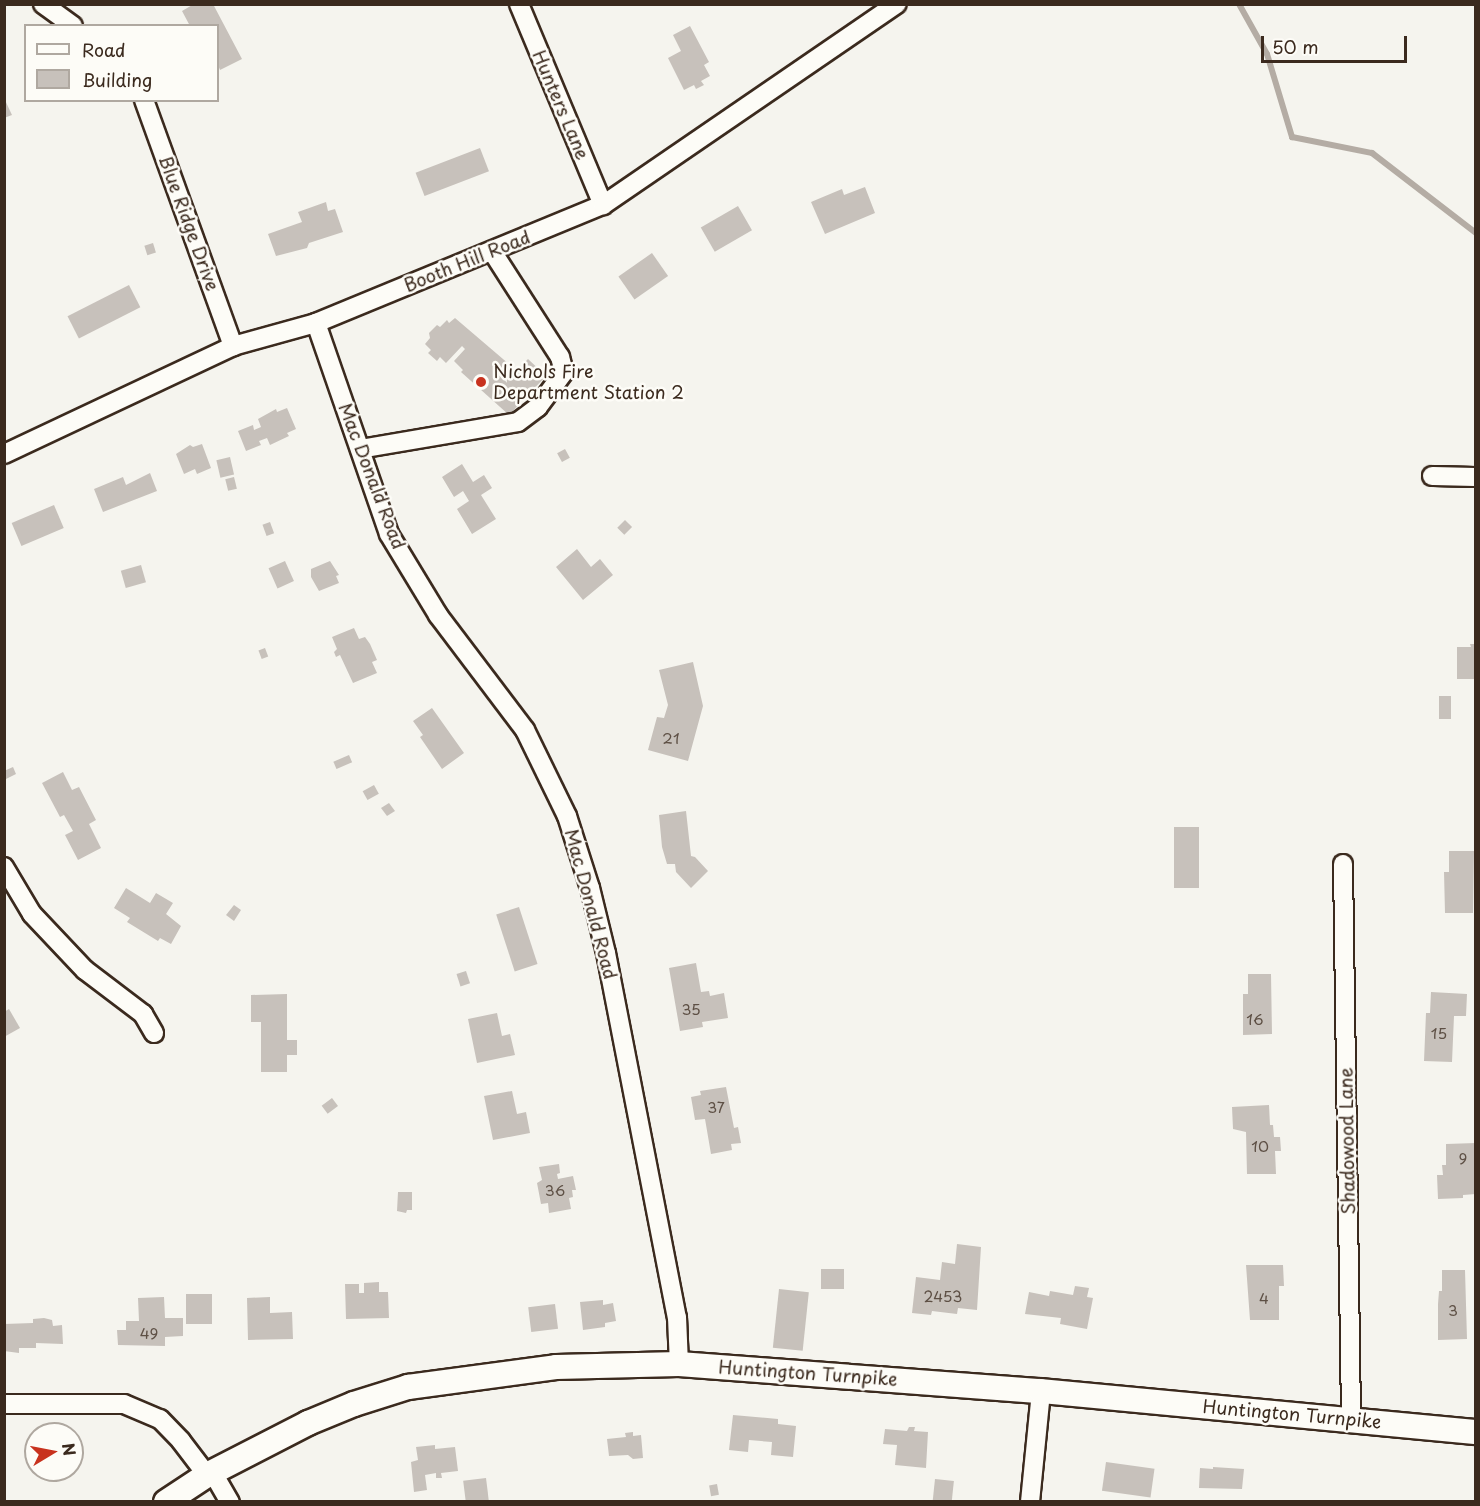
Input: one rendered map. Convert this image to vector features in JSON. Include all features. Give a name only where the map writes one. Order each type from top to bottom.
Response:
[{"type":"main road","name":"Huntington Turnpike","points":[[166,1502],[210,1474],[308,1423],[354,1404],[408,1387],[556,1366],[679,1364],[1041,1391],[1476,1432]]},
{"type":"street","points":[[43,4],[70,24]]},
{"type":"street","name":"Hunters Lane","points":[[519,4],[603,205]]},
{"type":"street","name":"Booth Hill Road","points":[[4,454],[233,346],[316,323],[603,205],[897,4]]},
{"type":"street","name":"Blue Ridge Drive","points":[[145,102],[233,346]]},
{"type":"street","points":[[360,449],[518,422],[538,406],[564,372],[560,357],[492,251]]},
{"type":"street","name":"Mac Donald Road","points":[[316,323],[389,534],[438,615],[525,730],[567,816],[590,888],[606,953],[677,1317],[679,1364]]},
{"type":"street","points":[[1432,476],[1476,477]]},
{"type":"street","name":"Shadowood Lane","points":[[1343,864],[1352,1419]]},
{"type":"street","points":[[4,867],[32,914],[85,970],[143,1014],[154,1033]]},
{"type":"street","points":[[1030,1502],[1041,1391]]},
{"type":"street","points":[[4,1404],[124,1404],[160,1419],[210,1474],[230,1502]]},
{"type":"building","points":[[194,4],[213,4],[242,59],[220,70],[219,24],[189,24],[182,11]]},
{"type":"building","points":[[690,26],[709,62],[704,65],[710,76],[701,81],[704,85],[696,89],[694,85],[684,90],[668,58],[681,51],[673,35]]},
{"type":"building","points":[[4,98],[12,115],[4,118]]},
{"type":"building","points":[[480,148],[489,171],[425,196],[416,173]]},
{"type":"building","points":[[865,187],[875,213],[825,234],[811,202],[842,189],[844,195]]},
{"type":"building","points":[[326,202],[328,211],[335,209],[343,232],[309,243],[307,248],[276,256],[268,234],[302,222],[298,212]]},
{"type":"building","points":[[738,206],[752,230],[715,252],[701,228]]},
{"type":"building","points":[[153,243],[156,253],[147,255],[144,246]]},
{"type":"building","points":[[652,253],[668,276],[634,299],[618,277]]},
{"type":"building","points":[[129,285],[140,307],[79,339],[68,316]]},
{"type":"building","points":[[455,318],[510,365],[507,368],[513,374],[528,359],[546,376],[509,415],[461,372],[463,370],[454,361],[465,349],[462,346],[446,363],[440,357],[437,361],[428,353],[431,350],[425,344],[430,338],[429,333],[437,325],[440,327],[447,320],[449,323]]},
{"type":"building","points":[[287,408],[296,429],[287,433],[289,436],[270,445],[267,438],[259,441],[261,445],[246,451],[238,431],[253,425],[254,430],[261,427],[258,419],[276,409],[277,412]]},
{"type":"building","points":[[202,444],[211,468],[197,474],[195,469],[184,474],[176,454],[190,445],[193,447]]},
{"type":"building","points":[[565,449],[570,458],[562,462],[557,453]]},
{"type":"building","points":[[230,457],[234,475],[220,478],[216,460]]},
{"type":"building","points":[[462,464],[473,482],[484,475],[492,488],[481,495],[496,519],[472,534],[457,509],[469,501],[463,491],[454,497],[442,477]]},
{"type":"building","points":[[150,473],[157,491],[103,512],[94,489],[123,477],[126,485]]},
{"type":"building","points":[[234,477],[237,489],[228,491],[225,479]]},
{"type":"building","points":[[54,505],[64,528],[21,546],[12,523]]},
{"type":"building","points":[[625,520],[632,527],[624,535],[617,528]]},
{"type":"building","points":[[270,522],[274,533],[267,536],[262,525]]},
{"type":"building","points":[[577,549],[591,567],[600,559],[613,575],[583,600],[556,567]]},
{"type":"building","points":[[285,561],[294,581],[278,588],[269,568]]},
{"type":"building","points":[[330,561],[339,575],[336,576],[339,583],[319,591],[311,577],[311,569]]},
{"type":"building","points":[[141,565],[146,582],[126,588],[121,571]]},
{"type":"building","points":[[354,628],[359,639],[365,637],[370,644],[377,660],[372,662],[377,673],[353,683],[340,655],[336,657],[334,652],[337,649],[332,637]]},
{"type":"building","points":[[1470,644],[1476,644],[1476,679],[1457,679],[1457,647],[1471,647]]},
{"type":"building","points":[[265,648],[268,656],[262,659],[258,651]]},
{"type":"building","points":[[693,662],[703,706],[688,761],[648,750],[657,717],[664,718],[668,705],[659,670]]},
{"type":"building","points":[[1439,696],[1451,696],[1451,719],[1439,719]]},
{"type":"building","points":[[432,708],[464,753],[442,769],[420,737],[423,735],[413,721]]},
{"type":"building","points":[[349,755],[352,762],[336,769],[333,762]]},
{"type":"building","points":[[13,767],[16,774],[6,779],[4,771]]},
{"type":"building","points":[[63,772],[72,790],[79,787],[96,820],[89,824],[101,848],[78,860],[65,835],[73,831],[64,815],[60,817],[42,783]]},
{"type":"building","points":[[374,785],[379,794],[367,800],[363,791]]},
{"type":"building","points":[[389,803],[395,811],[387,816],[381,808]]},
{"type":"building","points":[[686,811],[691,856],[695,857],[708,871],[691,888],[676,872],[675,864],[667,864],[662,847],[659,815]]},
{"type":"building","points":[[1174,827],[1199,827],[1199,888],[1174,888]]},
{"type":"building","points":[[1449,851],[1474,851],[1473,913],[1445,913],[1444,872],[1449,872]]},
{"type":"building","points":[[126,888],[150,903],[156,893],[173,903],[166,914],[181,926],[171,944],[160,938],[158,941],[127,922],[130,918],[114,908]]},
{"type":"building","points":[[234,905],[241,910],[234,921],[226,915]]},
{"type":"building","points":[[519,907],[538,964],[515,971],[496,914]]},
{"type":"building","points":[[696,963],[701,992],[709,991],[710,996],[724,993],[728,1018],[702,1022],[703,1027],[680,1031],[669,968]]},
{"type":"building","points":[[466,971],[470,983],[461,986],[456,974]]},
{"type":"building","points":[[1248,974],[1271,974],[1272,1034],[1243,1035],[1243,994],[1248,994]]},
{"type":"building","points":[[1431,992],[1467,994],[1466,1016],[1454,1016],[1452,1062],[1424,1061],[1426,1013],[1430,1013]]},
{"type":"building","points":[[287,994],[287,1040],[297,1040],[297,1055],[287,1055],[287,1072],[261,1072],[261,1022],[251,1022],[251,995]]},
{"type":"building","points":[[9,1009],[20,1028],[4,1037],[4,1012]]},
{"type":"building","points":[[497,1013],[502,1036],[510,1034],[515,1055],[477,1063],[468,1019]]},
{"type":"building","points":[[726,1087],[734,1128],[738,1127],[741,1143],[731,1144],[732,1150],[711,1154],[705,1119],[695,1120],[691,1097],[701,1095],[700,1091]]},
{"type":"building","points":[[512,1091],[517,1114],[526,1112],[530,1133],[493,1140],[484,1096]]},
{"type":"building","points":[[332,1098],[338,1106],[328,1114],[322,1106]]},
{"type":"building","points":[[1269,1105],[1270,1125],[1273,1125],[1274,1137],[1280,1137],[1281,1151],[1275,1151],[1276,1174],[1247,1174],[1246,1132],[1233,1129],[1232,1107]]},
{"type":"building","points":[[1476,1143],[1476,1194],[1463,1195],[1463,1198],[1438,1199],[1437,1175],[1443,1175],[1442,1165],[1446,1165],[1446,1144]]},
{"type":"building","points":[[559,1164],[558,1179],[573,1176],[576,1190],[572,1190],[573,1197],[569,1198],[571,1209],[549,1213],[548,1203],[541,1204],[537,1183],[542,1180],[539,1167]]},
{"type":"building","points":[[398,1192],[412,1192],[412,1210],[407,1210],[406,1213],[397,1211]]},
{"type":"building","points":[[957,1244],[981,1247],[977,1310],[958,1308],[957,1314],[932,1311],[931,1315],[912,1313],[916,1277],[940,1280],[942,1262],[955,1264]]},
{"type":"building","points":[[1246,1265],[1283,1265],[1284,1286],[1279,1286],[1279,1320],[1250,1320]]},
{"type":"building","points":[[821,1269],[844,1269],[844,1289],[821,1289]]},
{"type":"building","points":[[1442,1270],[1465,1270],[1467,1339],[1438,1340],[1438,1304],[1439,1291],[1442,1291]]},
{"type":"building","points":[[379,1282],[379,1292],[388,1292],[389,1318],[346,1319],[345,1284],[359,1284],[359,1293],[364,1293],[364,1283]]},
{"type":"building","points":[[1075,1286],[1089,1288],[1087,1297],[1093,1298],[1087,1329],[1060,1324],[1061,1318],[1025,1314],[1029,1292],[1049,1296],[1050,1291],[1073,1295]]},
{"type":"building","points":[[779,1289],[809,1292],[803,1351],[773,1348]]},
{"type":"building","points":[[186,1294],[212,1294],[212,1324],[186,1324]]},
{"type":"building","points":[[164,1297],[165,1318],[183,1318],[183,1336],[165,1337],[165,1346],[118,1345],[117,1330],[126,1330],[126,1321],[139,1321],[138,1298]]},
{"type":"building","points":[[270,1297],[270,1313],[292,1312],[293,1339],[248,1340],[247,1298]]},
{"type":"building","points":[[603,1300],[603,1305],[613,1303],[616,1321],[605,1323],[605,1327],[583,1330],[580,1302]]},
{"type":"building","points":[[555,1304],[558,1329],[531,1332],[528,1307]]},
{"type":"building","points":[[33,1319],[52,1320],[53,1326],[62,1325],[63,1344],[36,1343],[36,1348],[19,1348],[19,1353],[4,1351],[4,1324],[33,1323]]},
{"type":"building","points":[[733,1415],[778,1419],[778,1424],[796,1426],[793,1457],[771,1455],[772,1442],[749,1440],[748,1452],[729,1450]]},
{"type":"building","points":[[909,1427],[915,1427],[914,1431],[928,1432],[926,1468],[895,1465],[897,1445],[883,1444],[885,1429],[907,1431]]},
{"type":"building","points":[[633,1432],[633,1436],[641,1435],[643,1458],[633,1459],[628,1455],[609,1456],[607,1439],[626,1437],[625,1433]]},
{"type":"building","points":[[435,1445],[435,1449],[455,1447],[458,1471],[441,1473],[442,1478],[436,1478],[436,1473],[425,1475],[427,1490],[414,1492],[411,1462],[418,1460],[416,1447]]},
{"type":"building","points":[[1106,1462],[1155,1469],[1150,1498],[1102,1491]]},
{"type":"building","points":[[1213,1467],[1244,1469],[1242,1489],[1199,1488],[1200,1468],[1213,1469]]},
{"type":"building","points":[[486,1478],[489,1502],[466,1502],[463,1481]]},
{"type":"building","points":[[935,1479],[954,1481],[952,1502],[933,1502]]},
{"type":"building","points":[[717,1484],[719,1495],[711,1496],[709,1485]]},
{"type":"waterway","points":[[1239,4],[1267,54],[1292,137],[1372,153],[1476,233]]},
{"type":"place","name":"Nichols Fire Department Station 2","points":[[481,382]]}]
